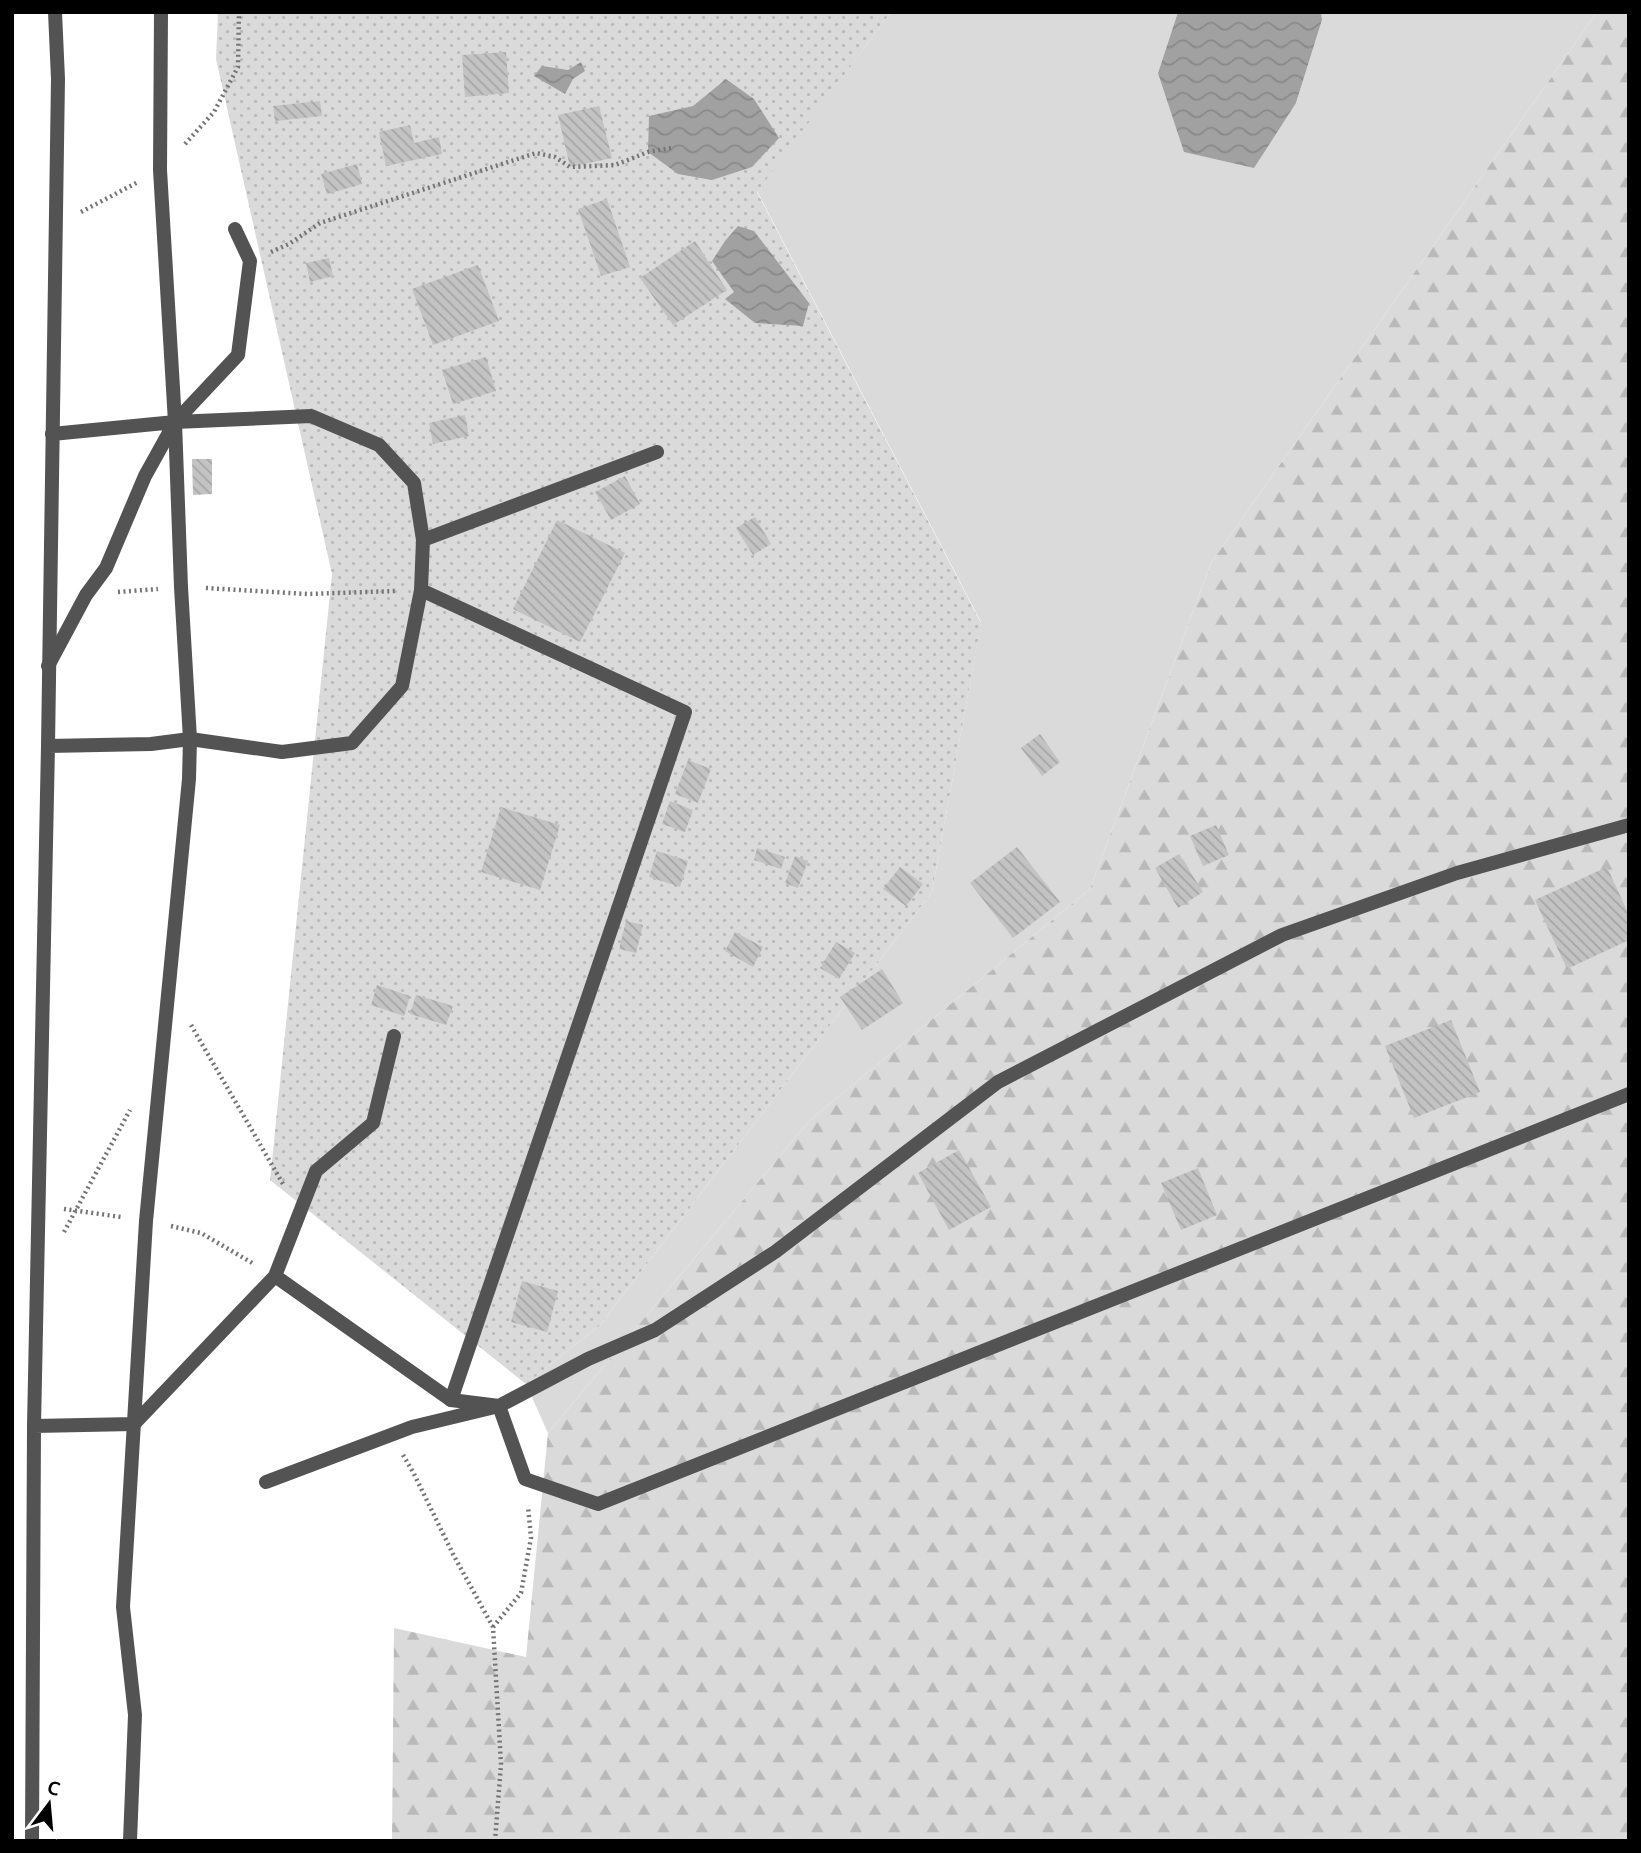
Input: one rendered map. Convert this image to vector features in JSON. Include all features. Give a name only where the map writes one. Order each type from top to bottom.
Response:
[{"type":"street","points":[[32,1841],[34,1426],[58,79],[55,12]]},
{"type":"street","points":[[130,1841],[135,1715],[123,1607],[146,1221],[190,739],[160,170],[162,12]]},
{"type":"street","points":[[48,666],[86,595],[106,568],[145,476],[175,422],[238,355],[250,261],[235,229]]},
{"type":"street","points":[[48,746],[151,744],[190,739],[282,752],[352,743],[402,686],[421,590],[423,540],[414,483],[379,445],[310,416],[175,422],[52,434]]},
{"type":"street","points":[[423,540],[657,452]]},
{"type":"street","points":[[421,590],[685,712],[451,1400]]},
{"type":"street","points":[[266,1482],[437,1420],[499,1406],[587,1359],[655,1330],[775,1252],[998,1082],[1282,934],[1457,873],[1629,825]]},
{"type":"street","points":[[34,1426],[134,1424],[275,1276],[316,1171],[373,1124],[394,1036]]},
{"type":"street","points":[[499,1406],[525,1479],[598,1504],[1629,1094]]},
{"type":"street","points":[[275,1276],[451,1400],[499,1406]]},
{"type":"path","points":[[289,244],[320,223],[536,153],[555,157],[570,167],[615,165],[648,152],[671,148]]},
{"type":"path","points":[[86,595],[181,587],[307,594],[421,590]]},
{"type":"path","points":[[168,985],[300,1213]]},
{"type":"path","points":[[63,1234],[131,1107]]},
{"type":"path","points":[[392,1436],[493,1627],[500,1764],[495,1841]]},
{"type":"path","points":[[493,1627],[521,1593],[531,1538],[525,1479]]},
{"type":"green space","points":[[218,12],[891,12],[757,192],[981,623],[932,892],[600,1325],[526,1384],[270,1180],[332,574],[216,59]]},
{"type":"green space","points":[[891,12],[1178,12],[1158,73],[1296,103],[1322,20],[1321,12],[1597,12],[1211,563],[1090,889],[810,1120],[548,1433],[526,1384],[600,1325],[932,892],[981,622],[757,191]]},
{"type":"green space","points":[[1597,12],[1629,12],[1629,1841],[392,1841],[394,1628],[526,1657],[548,1433],[810,1120],[1090,889],[1211,563]]},
{"type":"water","points":[[1178,12],[1321,12],[1322,20],[1296,103],[1254,168],[1184,152],[1158,73]]},
{"type":"water","points":[[581,62],[585,71],[573,79],[565,94],[534,76],[542,66],[568,70]]},
{"type":"water","points":[[726,79],[754,99],[779,138],[752,167],[712,180],[678,174],[648,152],[649,116],[693,106]]},
{"type":"water","points":[[738,226],[754,231],[809,303],[803,326],[755,323],[725,299],[734,292],[712,261]]},
{"type":"building","points":[[506,52],[509,93],[465,97],[462,55]]},
{"type":"building","points":[[320,101],[322,116],[275,121],[273,106]]},
{"type":"building","points":[[599,106],[612,158],[570,167],[558,115]]},
{"type":"building","points":[[410,125],[414,143],[439,137],[442,154],[386,166],[379,132]]},
{"type":"building","points":[[357,164],[362,184],[327,194],[321,174]]},
{"type":"building","points":[[607,199],[630,267],[601,276],[578,209]]},
{"type":"building","points":[[695,241],[727,290],[673,325],[640,278]]},
{"type":"building","points":[[329,258],[333,276],[310,282],[306,263]]},
{"type":"building","points":[[478,265],[499,321],[433,345],[412,289]]},
{"type":"building","points":[[486,357],[496,391],[453,404],[442,370]]},
{"type":"building","points":[[465,415],[469,436],[433,444],[429,423]]},
{"type":"building","points":[[192,459],[212,459],[212,494],[193,495]]},
{"type":"building","points":[[625,476],[640,504],[611,520],[595,492]]},
{"type":"building","points":[[755,517],[771,544],[753,555],[736,528]]},
{"type":"building","points":[[557,520],[625,553],[580,642],[513,609]]},
{"type":"building","points":[[1040,734],[1060,762],[1042,776],[1021,748]]},
{"type":"building","points":[[688,760],[711,769],[698,803],[675,794]]},
{"type":"building","points":[[670,801],[693,810],[685,832],[662,824]]},
{"type":"building","points":[[501,807],[560,825],[540,890],[481,872]]},
{"type":"building","points":[[1216,825],[1229,855],[1203,866],[1190,836]]},
{"type":"building","points":[[1017,847],[1060,902],[1013,938],[970,883]]},
{"type":"building","points":[[757,848],[785,857],[781,869],[754,860]]},
{"type":"building","points":[[657,851],[688,861],[680,887],[649,877]]},
{"type":"building","points":[[1179,854],[1203,892],[1178,908],[1155,868]]},
{"type":"building","points":[[795,856],[808,861],[798,888],[785,883]]},
{"type":"building","points":[[900,867],[923,884],[906,906],[883,889]]},
{"type":"building","points":[[1607,867],[1629,915],[1629,940],[1567,969],[1535,900]]},
{"type":"building","points":[[626,921],[643,925],[636,953],[619,949]]},
{"type":"building","points":[[735,932],[763,947],[753,967],[725,951]]},
{"type":"building","points":[[836,942],[855,953],[839,979],[820,968]]},
{"type":"building","points":[[882,969],[903,1003],[862,1030],[840,997]]},
{"type":"building","points":[[377,985],[410,996],[404,1016],[371,1005]]},
{"type":"building","points":[[416,995],[453,1006],[446,1025],[410,1014]]},
{"type":"building","points":[[1451,1020],[1480,1092],[1414,1118],[1385,1046]]},
{"type":"building","points":[[959,1150],[991,1207],[949,1230],[918,1173]]},
{"type":"building","points":[[1198,1168],[1217,1215],[1181,1230],[1161,1183]]},
{"type":"building","points":[[522,1281],[558,1291],[547,1332],[511,1322]]}]
